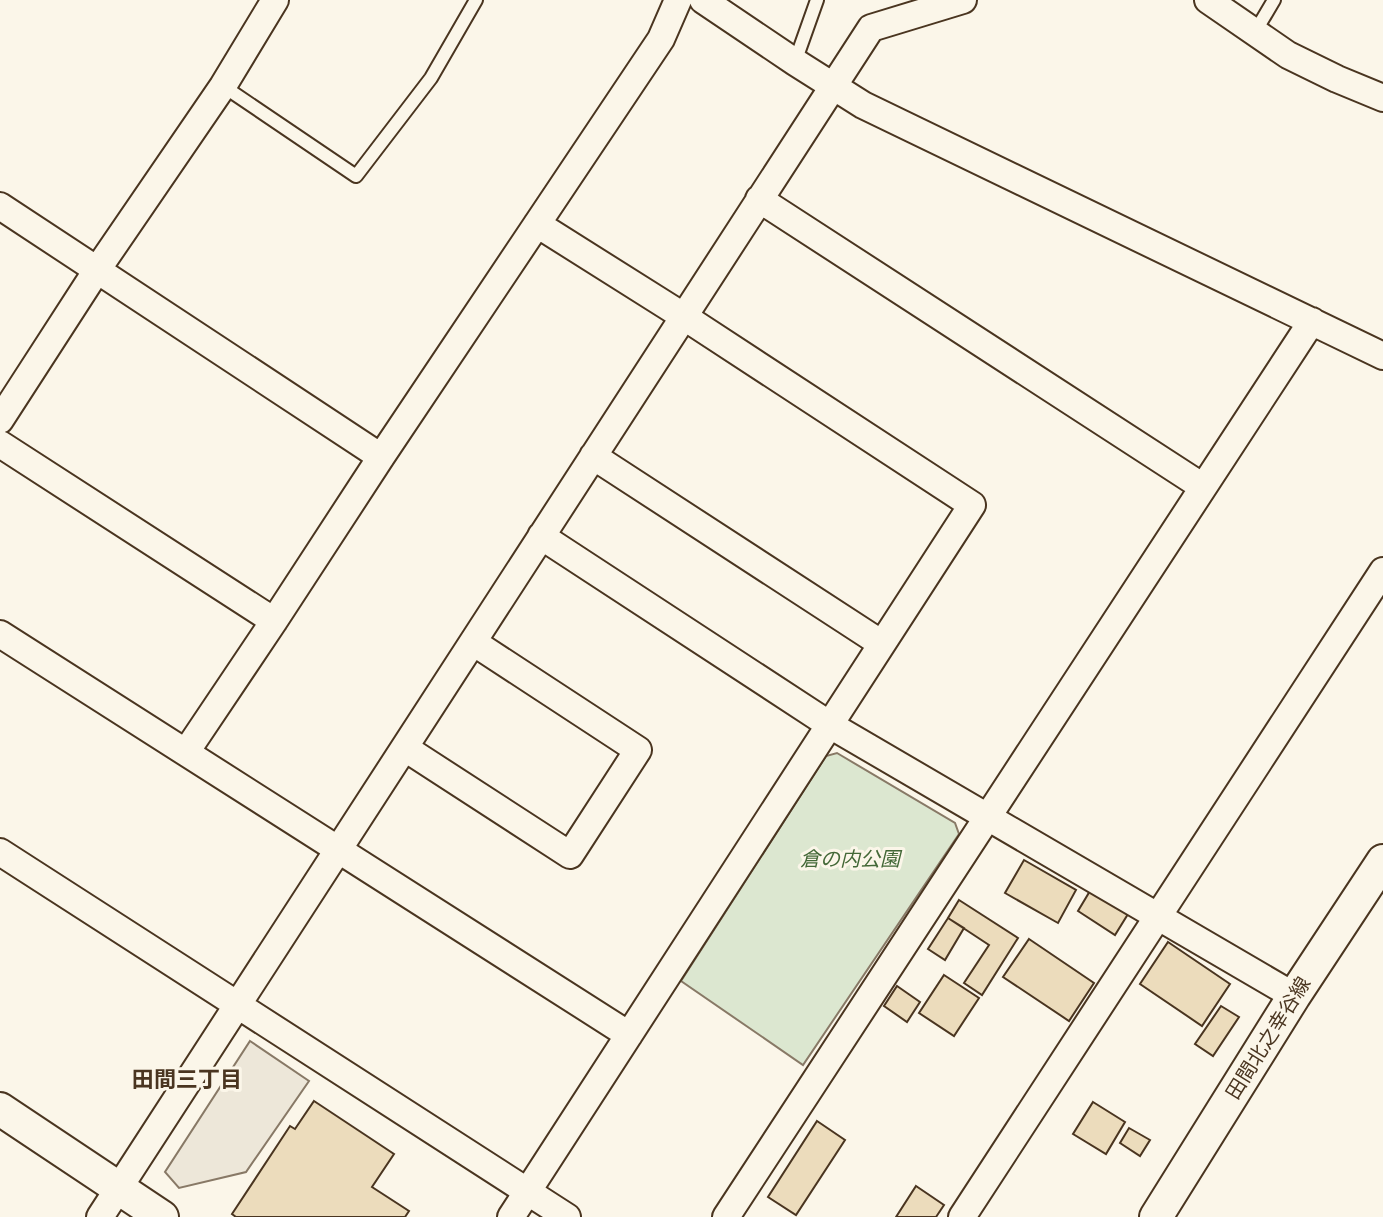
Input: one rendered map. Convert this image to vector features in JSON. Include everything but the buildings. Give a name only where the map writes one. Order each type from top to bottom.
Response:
[{"type":"street","points":[[0,420],[97,270],[223,86],[275,0]]},
{"type":"street","points":[[186,752],[661,39],[678,0]]},
{"type":"street","points":[[703,0],[863,105],[1383,356]]},
{"type":"street","points":[[100,1217],[871,28],[963,0]]},
{"type":"street","points":[[1208,0],[1288,55],[1383,98]]},
{"type":"street","points":[[759,199],[1203,487]]},
{"type":"street","points":[[0,206],[381,457]]},
{"type":"street","points":[[511,1217],[972,505],[537,224]]},
{"type":"street","points":[[733,1212],[1312,321]]},
{"type":"street","points":[[0,444],[274,621]]},
{"type":"street","points":[[593,456],[882,644]]},
{"type":"street","points":[[541,536],[830,725],[1294,996]]},
{"type":"street","points":[[962,1217],[1383,571]]},
{"type":"street","points":[[0,634],[629,1035]]},
{"type":"street","points":[[405,748],[570,855],[638,750],[473,642]]},
{"type":"street","points":[[0,852],[567,1217]]},
{"type":"street","name":"田間北之幸谷線","points":[[1156,1217],[1294,996],[1383,861]]},
{"type":"street","points":[[0,1109],[162,1217]]},
{"type":"lane","points":[[223,86],[356,176],[431,78],[476,0]]},
{"type":"lane","points":[[795,62],[817,0]]},
{"type":"lane","points":[[1255,32],[1274,0]]},
{"type":"green space","name":"倉の内公園","points":[[837,753],[955,823],[959,834],[803,1065],[681,981],[826,756]]},
{"type":"shaded area","points":[[250,1041],[309,1081],[246,1172],[179,1188],[165,1172]]},
{"type":"district","name":"田間三丁目","points":[[187,1079]]}]
